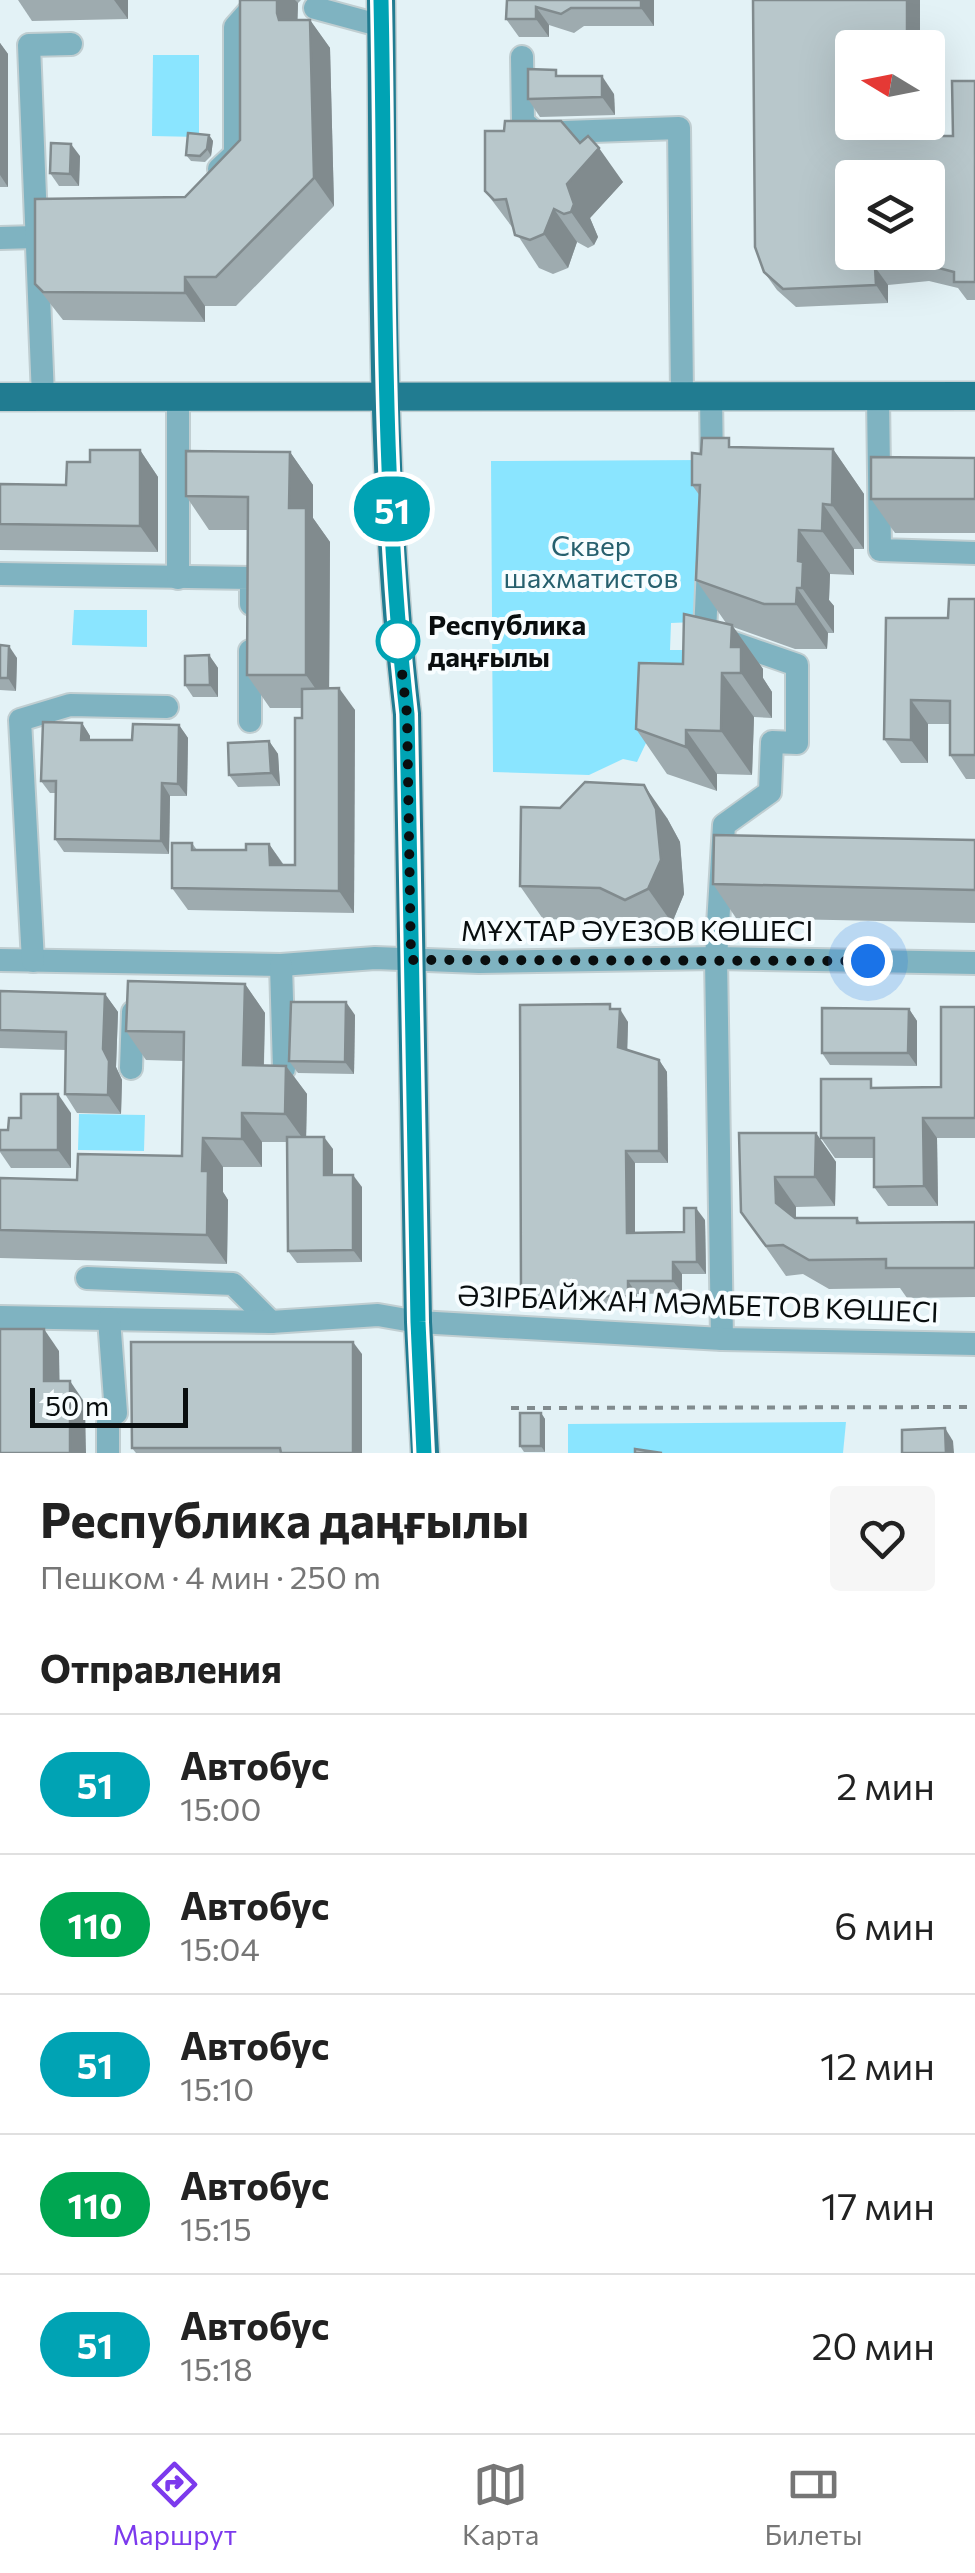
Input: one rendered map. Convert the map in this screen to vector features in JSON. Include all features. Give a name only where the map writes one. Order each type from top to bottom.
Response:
[{"type":"main road","points":[[382,13],[388,397],[397,631],[407,714],[424,1453]]},
{"type":"main road","points":[[0,397],[975,396]]},
{"type":"street","points":[[315,8],[382,13]]},
{"type":"street","points":[[207,181],[235,154],[235,27],[250,10]]},
{"type":"street","points":[[43,397],[36,237],[44,208],[29,46],[71,44]]},
{"type":"street","points":[[522,56],[524,122],[536,134],[679,128],[682,394]]},
{"type":"street","points":[[0,238],[36,237]]},
{"type":"street","points":[[711,495],[712,394]]},
{"type":"street","points":[[878,396],[880,550],[975,552]]},
{"type":"street","points":[[178,398],[178,578]]},
{"type":"street","points":[[710,535],[705,633],[797,665],[797,743],[772,742],[770,792],[724,826],[716,958],[722,1339]]},
{"type":"street","points":[[0,574],[251,578],[250,721]]},
{"type":"street","points":[[32,961],[20,720],[70,705],[166,708]]},
{"type":"street","name":"МҰХТАР ӘУЕЗОВ КӨШЕСІ","points":[[0,960],[281,965],[716,958],[975,963]]},
{"type":"street","points":[[132,1068],[135,963]]},
{"type":"street","points":[[281,965],[284,1069]]},
{"type":"street","points":[[87,1278],[234,1284],[271,1322]]},
{"type":"street","name":"ӘЗІРБАЙЖАН МӘМБЕТОВ КӨШЕСІ","points":[[0,1317],[271,1322],[378,1315],[418,1322],[722,1339],[975,1344]]},
{"type":"street","points":[[108,1453],[112,1418],[109,1319]]},
{"type":"path","points":[[511,1408],[975,1407]]},
{"type":"green space","points":[[153,55],[199,55],[199,137],[152,136]]},
{"type":"green space","name":"Сквер шахматистов","points":[[704,460],[695,622],[671,623],[670,650],[690,650],[637,762],[623,759],[589,775],[493,772],[491,461]]},
{"type":"green space","points":[[74,610],[147,610],[147,647],[72,645]]},
{"type":"green space","points":[[79,1114],[145,1115],[144,1151],[78,1150]]},
{"type":"green space","points":[[846,1422],[843,1453],[568,1453],[568,1424]]},
{"type":"building","points":[[240,0],[277,0],[279,20],[310,20],[314,178],[216,277],[185,277],[185,293],[43,292],[35,284],[35,199],[185,197],[240,140]]},
{"type":"building","points":[[507,0],[641,0],[641,8],[571,8],[561,14],[536,7],[536,19],[506,19]]},
{"type":"building","points":[[753,0],[907,0],[907,30],[835,30],[835,140],[945,140],[945,136],[953,136],[952,81],[975,81],[975,282],[954,282],[954,272],[945,270],[945,160],[835,160],[835,270],[875,270],[876,285],[783,289],[764,272],[755,247]]},
{"type":"building","points":[[528,69],[556,70],[556,76],[602,76],[602,97],[528,99]]},
{"type":"building","points":[[505,121],[561,121],[580,143],[588,136],[599,148],[567,184],[574,204],[571,212],[564,214],[554,209],[544,234],[530,240],[515,235],[506,199],[494,200],[485,191],[485,131],[504,131]]},
{"type":"building","points":[[188,133],[209,135],[207,149],[200,156],[186,155]]},
{"type":"building","points":[[51,143],[71,144],[70,174],[50,173]]},
{"type":"building","points":[[702,438],[729,438],[729,447],[833,449],[832,505],[823,504],[822,531],[799,530],[802,588],[797,588],[796,604],[764,604],[696,580],[700,485],[692,485],[692,453],[701,454]]},
{"type":"building","points":[[90,450],[140,450],[140,526],[0,524],[0,484],[66,485],[67,462],[90,462]]},
{"type":"building","points":[[186,451],[290,452],[289,508],[306,508],[306,675],[247,675],[248,497],[186,496]]},
{"type":"building","points":[[871,457],[975,458],[975,499],[871,499]]},
{"type":"building","points":[[949,599],[975,599],[975,755],[950,755],[950,701],[911,700],[911,740],[884,739],[886,618],[948,618]]},
{"type":"building","points":[[684,614],[732,625],[731,647],[741,647],[741,673],[722,673],[721,731],[686,730],[686,747],[636,729],[639,663],[683,664]]},
{"type":"building","points":[[0,645],[9,646],[8,678],[0,678]]},
{"type":"building","points":[[209,655],[210,685],[185,685],[185,656]]},
{"type":"building","points":[[339,688],[339,891],[172,888],[172,843],[192,843],[192,850],[246,850],[246,844],[269,844],[270,865],[295,865],[295,718],[302,718],[302,689]]},
{"type":"building","points":[[43,722],[82,723],[81,740],[132,740],[133,724],[179,725],[178,784],[162,783],[161,841],[55,839],[56,781],[41,781]]},
{"type":"building","points":[[269,741],[271,773],[229,775],[228,743]]},
{"type":"building","points":[[585,782],[644,785],[656,809],[661,860],[648,889],[625,900],[600,888],[520,886],[521,807],[560,808]]},
{"type":"building","points":[[714,835],[975,840],[975,890],[713,884]]},
{"type":"building","points":[[128,981],[245,984],[243,1065],[286,1066],[285,1114],[242,1113],[242,1139],[203,1138],[202,1171],[208,1171],[207,1235],[0,1230],[0,1178],[77,1180],[78,1154],[182,1156],[184,1032],[126,1031]]},
{"type":"building","points":[[0,991],[105,994],[103,1049],[109,1061],[108,1095],[65,1094],[66,1032],[0,1030]]},
{"type":"building","points":[[291,1002],[346,1002],[345,1062],[289,1061]]},
{"type":"building","points":[[610,1004],[610,1009],[620,1009],[618,1047],[659,1060],[659,1151],[626,1151],[627,1233],[684,1232],[684,1208],[696,1208],[697,1262],[673,1262],[673,1281],[628,1281],[628,1296],[521,1297],[520,1005]]},
{"type":"building","points":[[941,1007],[975,1007],[975,1118],[923,1118],[924,1186],[874,1187],[874,1138],[821,1138],[821,1079],[871,1079],[871,1088],[941,1087]]},
{"type":"building","points":[[822,1008],[909,1009],[908,1053],[822,1053]]},
{"type":"building","points":[[21,1094],[58,1094],[58,1150],[0,1150],[0,1130],[8,1130],[9,1118],[21,1118]]},
{"type":"building","points":[[739,1133],[816,1133],[815,1177],[775,1177],[776,1203],[795,1218],[857,1218],[857,1223],[975,1222],[975,1268],[886,1268],[886,1259],[809,1260],[783,1245],[766,1246],[741,1212]]},
{"type":"building","points":[[287,1137],[324,1137],[324,1175],[353,1175],[353,1250],[288,1251]]},
{"type":"building","points":[[0,1329],[44,1329],[44,1381],[70,1381],[70,1453],[0,1453]]},
{"type":"building","points":[[131,1342],[353,1342],[353,1453],[281,1453],[280,1448],[132,1448]]},
{"type":"building","points":[[520,1413],[541,1413],[541,1446],[520,1446]]},
{"type":"building","points":[[945,1428],[946,1453],[902,1453],[902,1430]]},
{"type":"bus line","name":"51","points":[[381,0],[385,327],[397,631],[407,714],[424,1453]]},
{"type":"place","name":"Республика даңғылы","points":[[398,641]]},
{"type":"route","points":[[398,641],[397,631],[407,714],[411,960],[868,961]]}]
